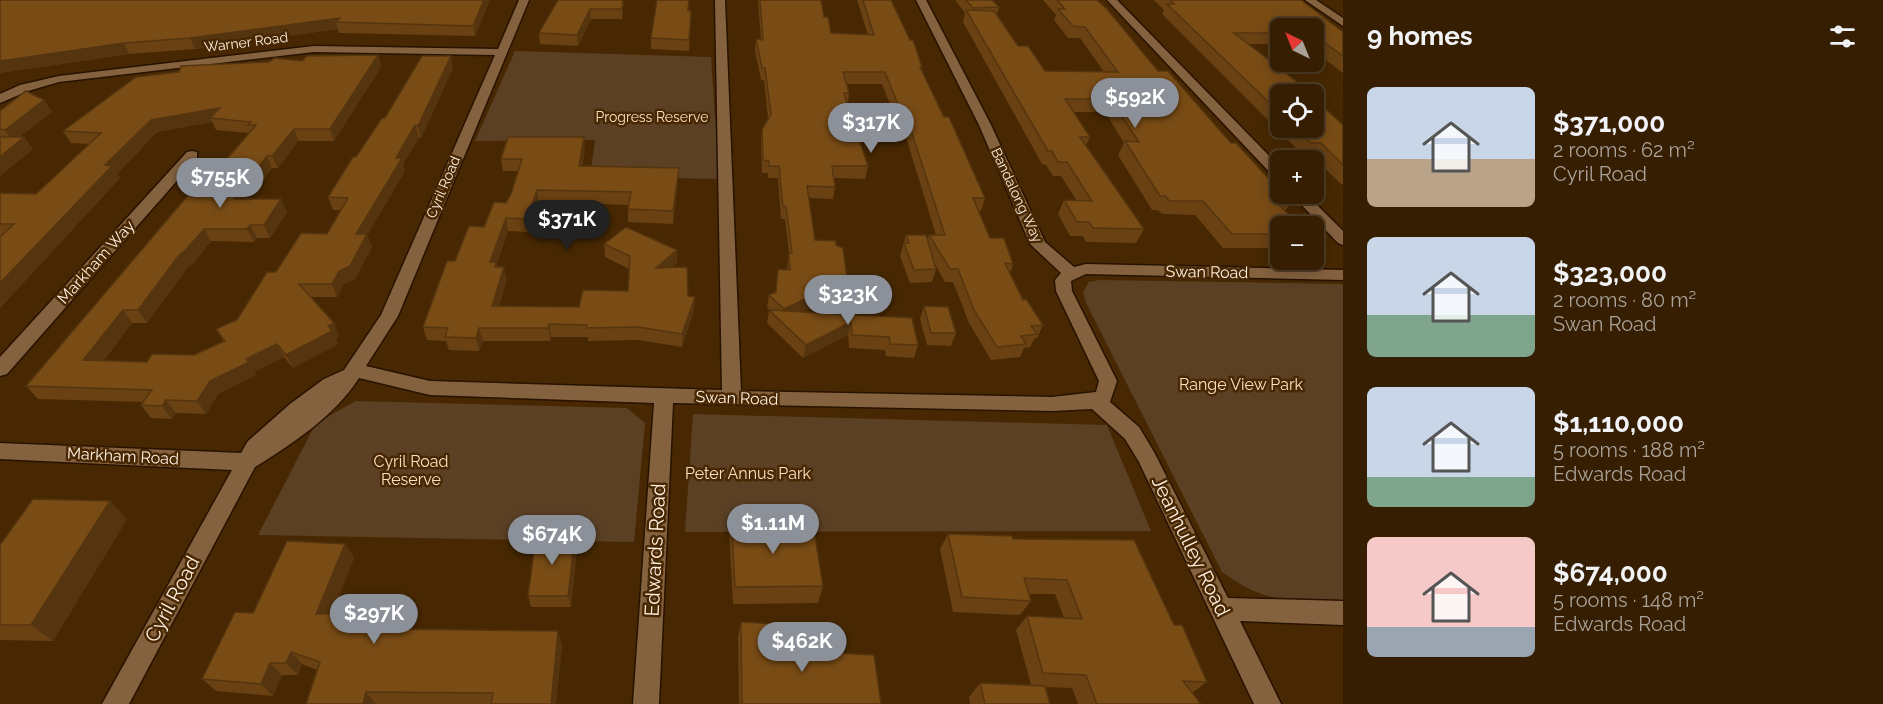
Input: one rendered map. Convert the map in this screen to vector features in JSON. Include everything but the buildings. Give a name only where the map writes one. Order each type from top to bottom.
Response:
[{"type":"street","name":"Cyril Road","points":[[115,704],[246,462],[282,440],[342,389],[389,316],[524,0]]},
{"type":"street","points":[[720,0],[732,398]]},
{"type":"street","name":"Bandalong Way","points":[[921,0],[985,125],[1038,244],[1051,259],[1071,273]]},
{"type":"street","points":[[1112,0],[1270,165]]},
{"type":"street","points":[[1310,0],[1343,23]]},
{"type":"street","name":"Warner Road","points":[[0,99],[24,88],[59,79],[314,50],[500,52]]},
{"type":"street","name":"Markham Way","points":[[0,369],[192,154]]},
{"type":"street","points":[[1308,204],[1343,240]]},
{"type":"street","name":"Swan Road","points":[[1071,273],[1086,269],[1343,275]]},
{"type":"street","points":[[1071,273],[1063,280],[1064,291],[1108,381],[1104,396],[1096,401]]},
{"type":"street","name":"Swan Road","points":[[356,370],[430,388],[732,398],[1052,404],[1096,401]]},
{"type":"street","name":"Edwards Road","points":[[646,704],[664,395]]},
{"type":"street","name":"Jeanhulley Road","points":[[1096,401],[1132,433],[1147,458],[1268,704]]},
{"type":"street","name":"Markham Road","points":[[0,451],[246,462]]},
{"type":"street","points":[[1221,609],[1343,613]]},
{"type":"green space","name":"Progress Reserve","points":[[515,51],[711,57],[719,179],[590,176],[595,140],[475,141]]},
{"type":"green space","name":"Range View Park","points":[[1099,280],[1343,284],[1343,600],[1293,600],[1266,596],[1238,583],[1222,572],[1086,303],[1083,292],[1089,282]]},
{"type":"green space","name":"Cyril Road Reserve","points":[[356,401],[627,408],[645,423],[634,542],[258,535],[316,423]]},
{"type":"green space","name":"Peter Annus Park","points":[[693,414],[1107,425],[1151,531],[685,532]]}]
